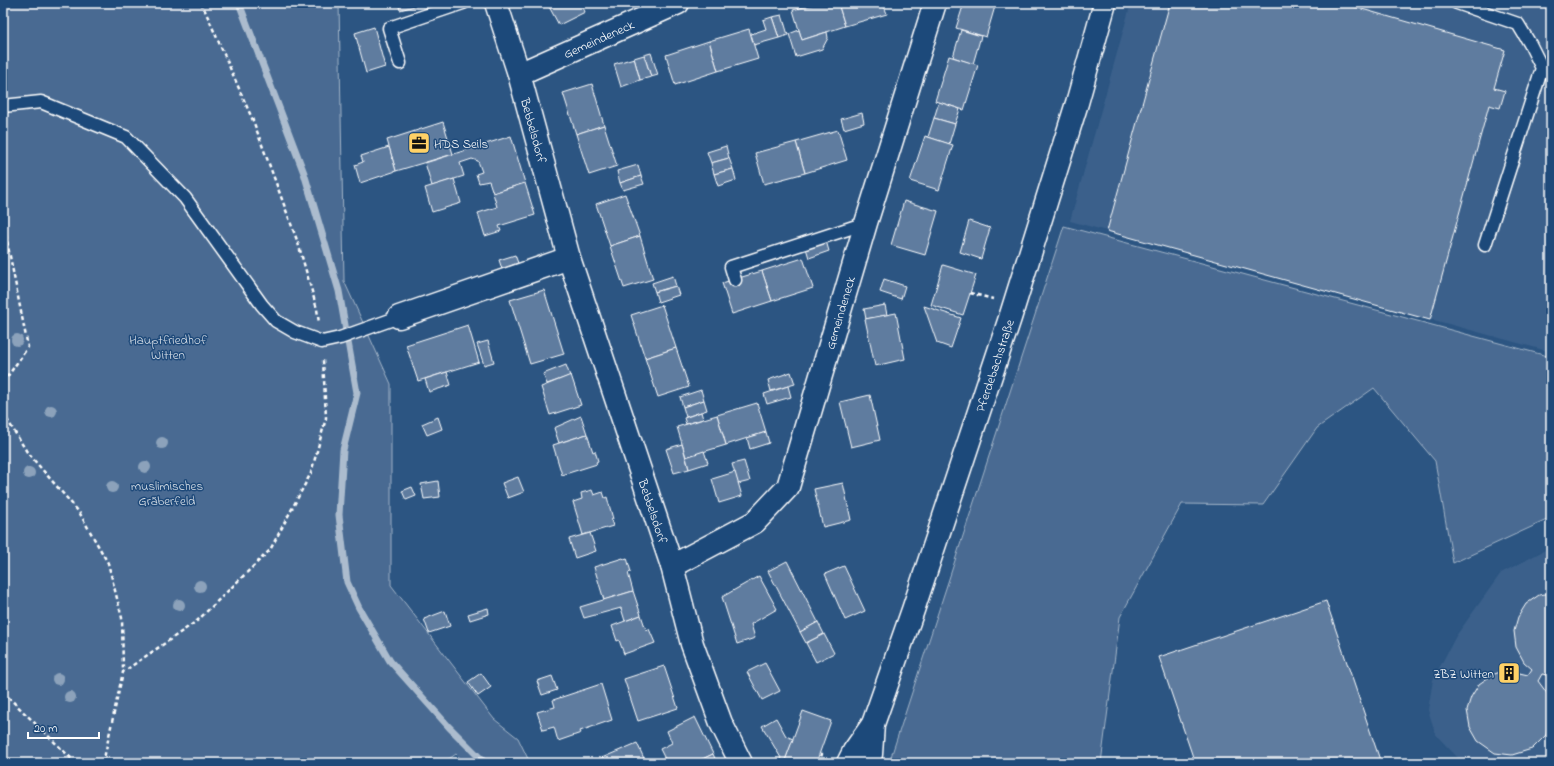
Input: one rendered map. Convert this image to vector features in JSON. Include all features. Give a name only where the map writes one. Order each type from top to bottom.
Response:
[{"type":"street","name":"Bebbelsdorf","points":[[496,3],[519,74],[569,258],[672,566],[692,644],[721,723],[741,763]]},
{"type":"street","name":"Gemeindeneck","points":[[519,74],[678,3]]},
{"type":"street","name":"Gemeindeneck","points":[[672,566],[755,522],[788,487],[866,223],[935,3]]},
{"type":"street","name":"Pferdebachstraße","points":[[868,763],[871,754],[873,724],[913,610],[1008,325],[1077,103],[1105,3]]},
{"type":"street","points":[[399,317],[569,258]]},
{"type":"street","name":"Pferdebachstraße","points":[[848,763],[854,751],[873,724]]},
{"type":"lane","points":[[400,63],[388,28],[463,3]]},
{"type":"lane","points":[[1457,3],[1518,24],[1542,68],[1485,245]]},
{"type":"lane","points":[[3,106],[41,102],[126,137],[185,198],[262,305],[276,321],[295,332],[322,342],[340,338],[399,317]]},
{"type":"lane","points":[[735,280],[731,267],[866,223]]},
{"type":"path","points":[[123,672],[197,621],[270,550],[311,473],[326,418],[322,342],[317,309],[298,243],[254,123],[204,6],[200,3]]},
{"type":"path","points":[[3,221],[28,347],[3,383]]},
{"type":"path","points":[[970,293],[993,299]]},
{"type":"path","points":[[3,413],[27,452],[79,512],[108,563],[122,618],[123,672],[104,763]]},
{"type":"path","points":[[3,692],[76,763]]},
{"type":"path","points":[[819,753],[822,754],[819,763]]},
{"type":"shaded area","points":[[1131,3],[1551,3],[1551,352],[1070,221]]},
{"type":"shaded area","points":[[1551,547],[1551,763],[1463,763],[1436,735],[1428,710],[1433,680],[1456,636],[1501,573]]},
{"type":"green space","name":"Hauptfriedhof Witten","points":[[3,3],[339,3],[344,281],[391,384],[391,585],[494,719],[518,738],[530,763],[465,763],[456,754],[443,763],[3,763]]},
{"type":"green space","points":[[1064,226],[1551,357],[1551,518],[1453,563],[1435,461],[1374,388],[1317,428],[1263,505],[1182,504],[1120,617],[1101,763],[889,763]]},
{"type":"building","points":[[398,3],[421,3],[422,4],[400,10]]},
{"type":"building","points":[[547,3],[581,3],[585,12],[559,25]]},
{"type":"building","points":[[818,3],[838,3],[845,26],[802,40],[793,10]]},
{"type":"building","points":[[838,3],[883,3],[887,14],[845,26]]},
{"type":"building","points":[[964,3],[996,3],[986,37],[956,28]]},
{"type":"building","points":[[1170,3],[1341,3],[1505,50],[1494,88],[1505,91],[1500,108],[1489,105],[1430,320],[1107,231]]},
{"type":"building","points":[[782,15],[788,35],[779,38],[772,17]]},
{"type":"building","points":[[772,17],[779,38],[754,45],[751,34],[766,29],[763,20]]},
{"type":"building","points":[[374,27],[385,67],[366,73],[355,33]]},
{"type":"building","points":[[749,29],[758,59],[718,71],[709,41]]},
{"type":"building","points":[[799,30],[802,40],[827,32],[828,38],[822,49],[796,57],[789,34]]},
{"type":"building","points":[[961,30],[981,36],[973,64],[953,57]]},
{"type":"building","points":[[709,41],[718,71],[675,85],[666,55]]},
{"type":"building","points":[[651,53],[658,75],[651,77],[644,55]]},
{"type":"building","points":[[644,55],[651,77],[640,80],[634,58]]},
{"type":"building","points":[[949,56],[978,65],[964,110],[935,101]]},
{"type":"building","points":[[634,58],[640,80],[621,87],[614,64]]},
{"type":"building","points":[[592,84],[604,125],[576,134],[563,93]]},
{"type":"building","points":[[939,102],[960,109],[955,124],[934,118]]},
{"type":"building","points":[[862,113],[864,123],[844,129],[841,119]]},
{"type":"building","points":[[934,118],[955,124],[949,144],[928,137]]},
{"type":"building","name":"HDS Seils","points":[[443,122],[453,154],[396,171],[387,140]]},
{"type":"building","points":[[604,125],[617,166],[589,175],[576,134]]},
{"type":"building","points":[[838,130],[847,160],[805,173],[796,142]]},
{"type":"building","points":[[511,136],[525,183],[493,193],[489,181],[479,183],[476,174],[482,172],[478,161],[472,159],[460,163],[464,176],[432,186],[425,163]]},
{"type":"building","points":[[925,136],[953,145],[939,190],[910,181]]},
{"type":"building","points":[[796,142],[805,173],[764,184],[755,153]]},
{"type":"building","points":[[726,146],[729,158],[711,163],[707,152]]},
{"type":"building","points":[[389,147],[396,171],[360,183],[355,165],[363,162],[361,156]]},
{"type":"building","points":[[729,158],[733,169],[714,174],[711,163]]},
{"type":"building","points":[[638,165],[641,176],[620,183],[617,171]]},
{"type":"building","points":[[733,169],[736,180],[718,186],[714,174]]},
{"type":"building","points":[[641,176],[644,184],[623,190],[620,183]]},
{"type":"building","points":[[454,179],[461,203],[432,212],[425,188]]},
{"type":"building","points":[[525,183],[535,215],[499,226],[501,231],[485,236],[478,213],[497,207],[493,193]]},
{"type":"building","points":[[625,194],[640,236],[610,246],[596,204]]},
{"type":"building","points":[[904,201],[938,211],[925,255],[891,245]]},
{"type":"building","points":[[969,221],[990,228],[981,259],[960,252]]},
{"type":"building","points":[[640,236],[653,279],[624,288],[610,246]]},
{"type":"building","points":[[826,241],[829,251],[809,258],[806,248]]},
{"type":"building","points":[[515,255],[518,263],[502,269],[499,260]]},
{"type":"building","points":[[803,258],[813,288],[772,301],[762,271]]},
{"type":"building","points":[[943,265],[976,275],[963,315],[931,305]]},
{"type":"building","points":[[762,271],[772,301],[732,314],[722,283]]},
{"type":"building","points":[[673,276],[676,286],[655,292],[652,283]]},
{"type":"building","points":[[884,279],[905,286],[901,299],[880,292]]},
{"type":"building","points":[[676,286],[679,295],[658,302],[655,292]]},
{"type":"building","points":[[544,290],[564,354],[530,364],[510,300]]},
{"type":"building","points":[[662,305],[676,348],[645,358],[631,315]]},
{"type":"building","points":[[885,305],[887,315],[866,319],[864,309]]},
{"type":"building","points":[[924,306],[961,318],[951,348],[937,343]]},
{"type":"building","points":[[896,313],[905,359],[875,366],[865,319]]},
{"type":"building","points":[[468,325],[479,362],[418,381],[406,345]]},
{"type":"building","points":[[488,341],[494,362],[484,365],[477,344]]},
{"type":"building","points":[[676,348],[689,387],[658,397],[645,358]]},
{"type":"building","points":[[566,365],[570,376],[547,384],[543,374]]},
{"type":"building","points":[[447,372],[451,385],[429,392],[425,379]]},
{"type":"building","points":[[791,372],[795,384],[771,391],[768,380]]},
{"type":"building","points":[[571,375],[581,405],[550,415],[541,387]]},
{"type":"building","points":[[788,386],[791,397],[767,404],[764,394]]},
{"type":"building","points":[[701,390],[704,400],[683,407],[680,397]]},
{"type":"building","points":[[870,395],[880,440],[851,447],[840,402]]},
{"type":"building","points":[[704,400],[707,410],[686,417],[683,407]]},
{"type":"building","points":[[757,403],[766,432],[726,445],[717,415]]},
{"type":"building","points":[[701,412],[703,419],[686,424],[684,418]]},
{"type":"building","points":[[717,415],[726,445],[686,457],[677,427]]},
{"type":"building","points":[[581,416],[587,434],[559,443],[554,428]]},
{"type":"building","points":[[438,417],[442,429],[427,435],[422,424]]},
{"type":"building","points":[[766,432],[769,443],[750,449],[747,438]]},
{"type":"building","points":[[587,434],[593,452],[595,451],[598,461],[596,462],[597,464],[562,475],[553,445]]},
{"type":"building","points":[[682,444],[689,469],[674,473],[666,449]]},
{"type":"building","points":[[704,451],[708,463],[689,469],[686,457]]},
{"type":"building","points":[[744,461],[750,481],[738,484],[732,464]]},
{"type":"building","points":[[735,472],[742,496],[719,503],[712,479]]},
{"type":"building","points":[[518,477],[524,492],[508,498],[502,483]]},
{"type":"building","points":[[438,481],[440,497],[424,499],[421,484]]},
{"type":"building","points":[[843,483],[851,520],[823,527],[814,489]]},
{"type":"building","points":[[412,487],[416,496],[406,500],[402,491]]},
{"type":"building","points":[[592,490],[594,495],[603,492],[605,498],[607,497],[613,519],[611,520],[613,526],[583,535],[573,502],[582,499],[581,493]]},
{"type":"building","points":[[590,533],[596,551],[575,558],[569,539]]},
{"type":"building","points":[[627,558],[631,572],[628,573],[633,591],[604,600],[594,567]]},
{"type":"building","points":[[787,561],[818,622],[800,632],[768,571]]},
{"type":"building","points":[[844,566],[865,611],[845,620],[825,574]]},
{"type":"building","points":[[759,576],[777,609],[751,624],[755,638],[737,644],[722,597]]},
{"type":"building","points":[[633,591],[641,615],[625,621],[621,608],[584,618],[580,607]]},
{"type":"building","name":"ZBZ Witten","points":[[1551,593],[1551,676],[1542,674],[1538,681],[1549,696],[1551,704],[1551,721],[1546,735],[1532,749],[1512,755],[1495,753],[1478,741],[1470,727],[1467,710],[1471,697],[1479,684],[1492,675],[1500,672],[1511,671],[1528,675],[1532,669],[1524,662],[1516,647],[1514,631],[1518,617],[1526,604],[1539,595]]},
{"type":"building","points":[[1326,601],[1381,763],[1195,763],[1159,657]]},
{"type":"building","points":[[488,608],[489,614],[470,620],[468,614]]},
{"type":"building","points":[[445,611],[450,626],[429,633],[424,619]]},
{"type":"building","points":[[641,615],[646,630],[649,629],[655,643],[624,654],[619,640],[617,641],[612,626]]},
{"type":"building","points":[[818,622],[824,634],[806,643],[800,632]]},
{"type":"building","points":[[824,634],[834,653],[816,662],[806,643]]},
{"type":"building","points":[[765,663],[780,691],[762,700],[747,672]]},
{"type":"building","points":[[664,666],[678,708],[638,721],[624,679]]},
{"type":"building","points":[[481,673],[491,687],[478,696],[468,682]]},
{"type":"building","points":[[552,676],[557,690],[542,695],[537,681]]},
{"type":"building","points":[[601,684],[612,720],[580,731],[581,733],[558,741],[554,727],[543,730],[537,712],[555,707],[553,700]]},
{"type":"building","points":[[803,711],[831,721],[816,763],[784,763]]},
{"type":"building","points":[[695,717],[713,754],[694,763],[681,763],[680,760],[673,763],[667,763],[660,749],[672,743],[667,731]]},
{"type":"building","points":[[776,718],[786,736],[793,739],[784,763],[762,726]]},
{"type":"building","points":[[637,743],[646,763],[590,763]]},
{"type":"building","points":[[713,754],[717,763],[694,763]]},
{"type":"waterway","points":[[239,3],[304,173],[339,291],[357,393],[343,450],[339,515],[347,582],[359,608],[390,661],[449,727],[485,763]]},
{"type":"place","name":"HDS Seils","points":[[419,143]]},
{"type":"place","name":"ZBZ Witten","points":[[1509,673]]},
{"type":"park label","name":"muslimisches Gräberfeld","points":[[167,492]]}]
